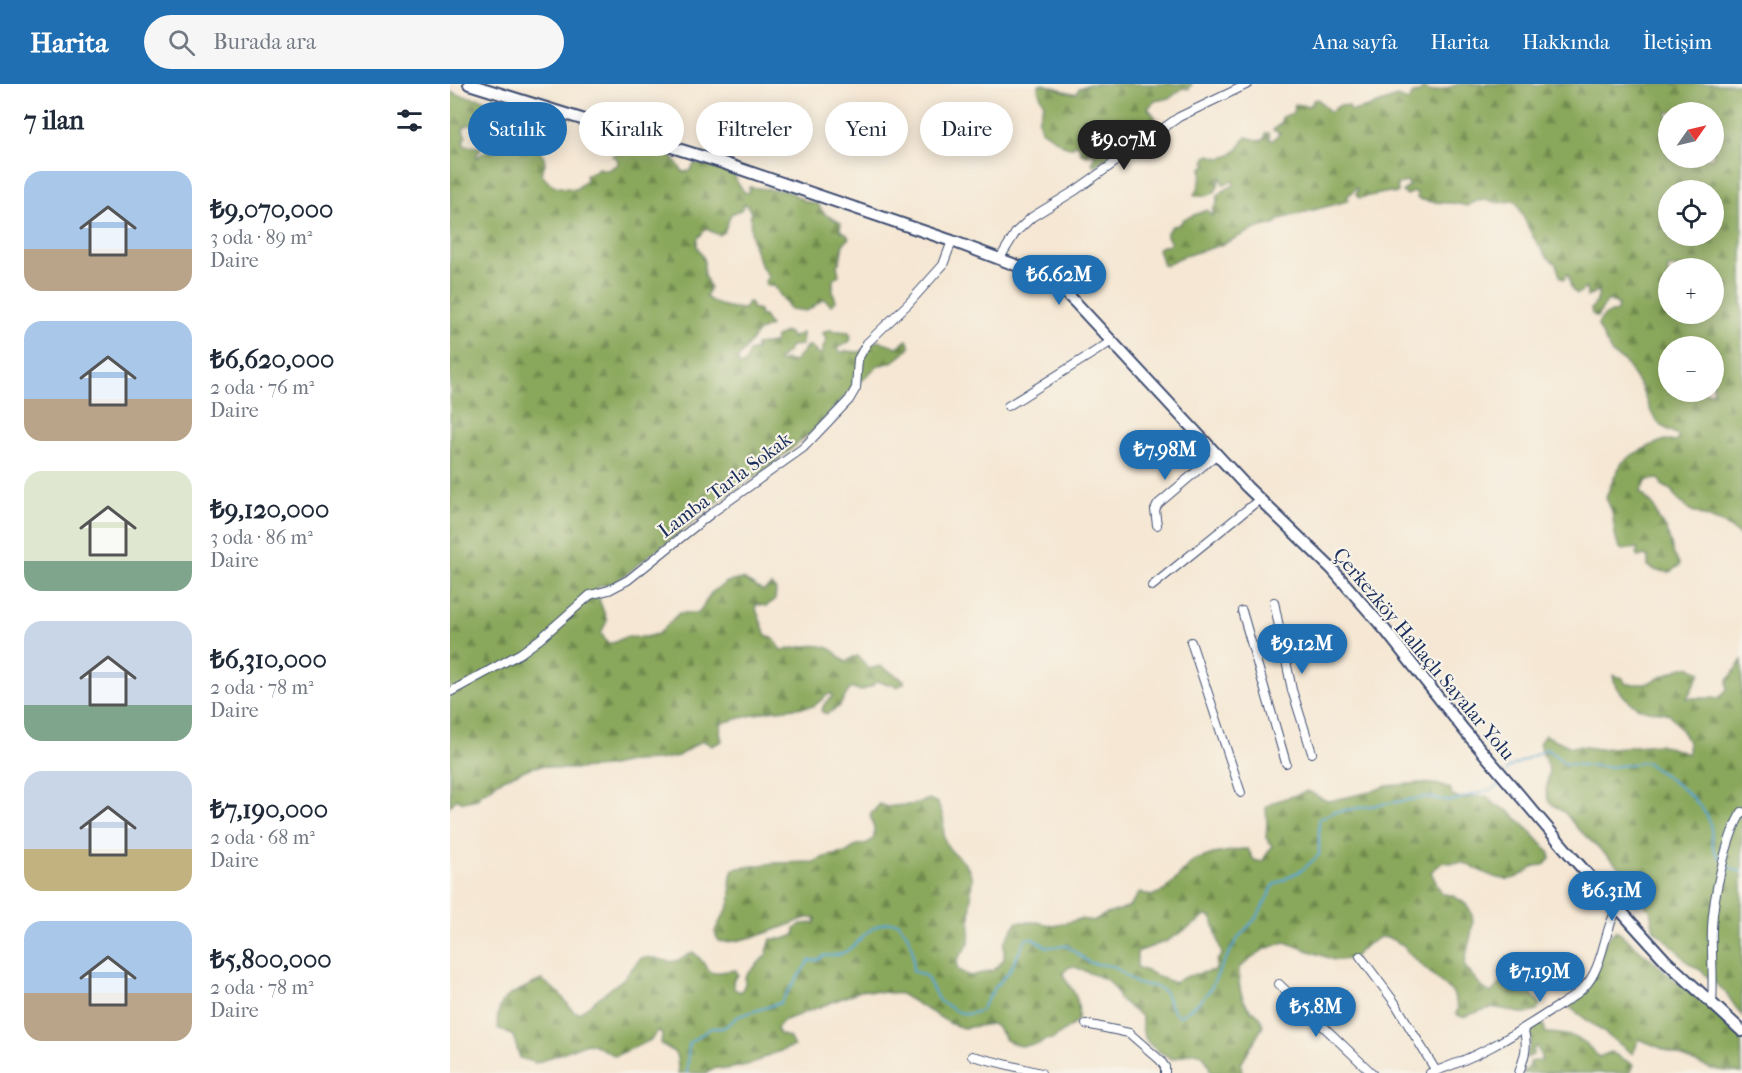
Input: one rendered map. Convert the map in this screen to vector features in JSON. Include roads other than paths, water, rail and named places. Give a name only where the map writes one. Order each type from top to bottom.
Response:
[{"type":"main road","name":"Çerkezköy Hallaçlı Sayalar Yolu","points":[[469,84],[723,163],[1000,258],[1057,284],[1260,499],[1332,569],[1386,631],[1509,785],[1618,908],[1666,961],[1742,1031]]},
{"type":"street","points":[[1000,258],[1016,232],[1032,217],[1076,190],[1179,117],[1248,84]]},
{"type":"street","name":"Lamba Tarla Sokak","points":[[450,692],[521,653],[590,595],[609,590],[628,580],[713,512],[803,448],[849,400],[856,388],[858,359],[867,343],[909,303],[943,265],[952,241]]},
{"type":"street","points":[[1008,406],[1112,341]]},
{"type":"street","points":[[1156,525],[1155,510],[1158,504],[1217,454]]},
{"type":"street","points":[[1152,586],[1260,499]]},
{"type":"street","points":[[1274,602],[1292,690],[1312,753]]},
{"type":"street","points":[[1242,610],[1286,763]]},
{"type":"street","points":[[1191,642],[1241,793]]},
{"type":"street","points":[[1712,1003],[1714,978],[1712,927],[1728,841],[1742,812]]},
{"type":"street","points":[[1360,956],[1395,1003],[1433,1072],[1455,1065],[1500,1044],[1579,993],[1594,974],[1611,920],[1618,908]]},
{"type":"street","points":[[1279,984],[1372,1073]]},
{"type":"street","points":[[1086,1024],[1129,1033],[1160,1060],[1165,1067],[1165,1073]]},
{"type":"street","points":[[1519,1073],[1527,1047],[1523,1029]]},
{"type":"street","points":[[972,1056],[1041,1073]]},
{"type":"waterway","points":[[1506,772],[1508,768],[1547,749],[1566,764],[1612,767],[1646,762],[1680,786],[1702,808],[1710,822],[1714,849],[1722,860]]},
{"type":"waterway","points":[[687,1073],[689,1043],[711,1028],[723,1028],[739,1016],[780,1003],[809,961],[818,960],[825,955],[845,952],[866,933],[885,923],[897,922],[902,928],[911,945],[913,971],[926,976],[939,1001],[958,1012],[968,1014],[980,1011],[996,986],[1009,972],[1026,939],[1032,938],[1047,947],[1067,946],[1090,963],[1113,966],[1137,984],[1153,986],[1164,991],[1173,1011],[1180,1016],[1198,1003],[1210,990],[1238,938],[1257,917],[1274,885],[1302,870],[1319,855],[1319,819],[1334,812],[1427,797],[1451,801],[1496,788],[1501,779]]},
{"type":"waterway","points":[[1726,863],[1731,868],[1742,872]]}]
